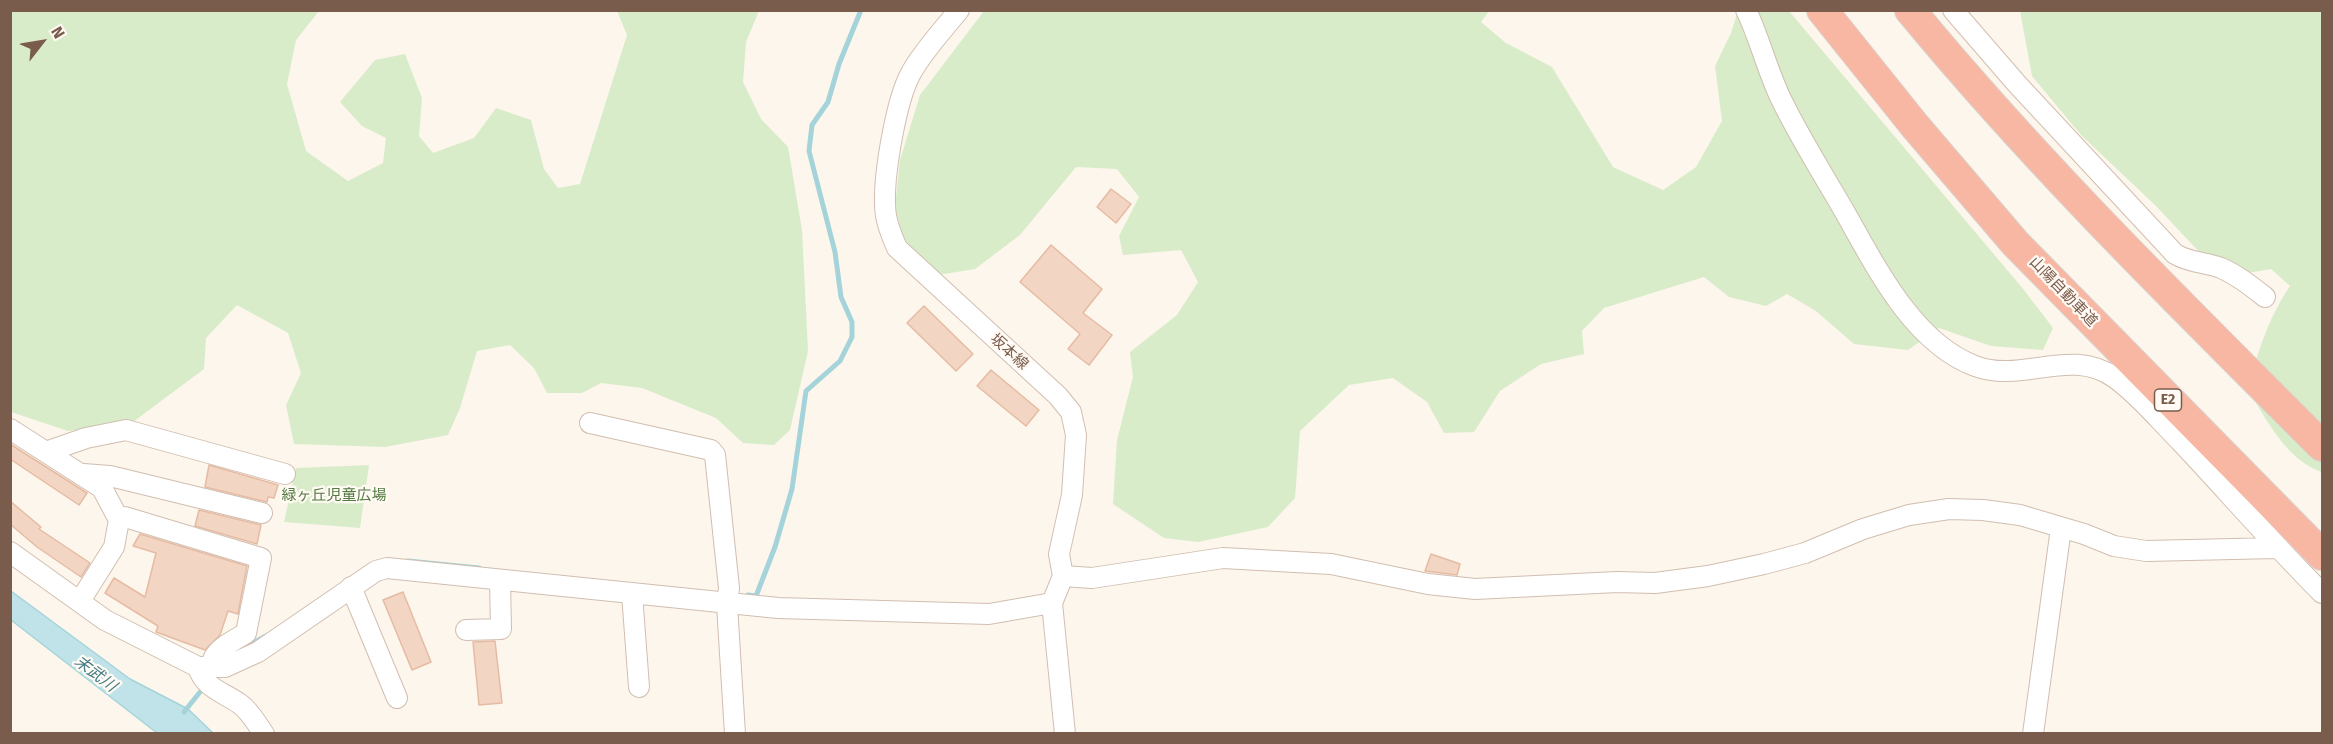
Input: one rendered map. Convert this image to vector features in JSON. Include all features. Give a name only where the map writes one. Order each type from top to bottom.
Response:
[{"type":"highway","name":"山陽自動車道","points":[[1822,10],[1915,126],[2015,243],[2322,555]]},
{"type":"highway","points":[[1910,10],[1966,78],[2110,232],[2322,446]]},
{"type":"street","name":"坂本線","points":[[959,10],[911,73],[902,95],[889,157],[885,203],[887,225],[897,248],[1058,396],[1071,412],[1076,435],[1076,459],[1059,554],[1063,576],[1052,603],[1065,734]]},
{"type":"street","points":[[1746,10],[1781,98],[1792,119],[1884,281],[1915,323],[1941,345],[1973,366],[2018,372],[2074,363],[2097,367],[2115,378],[2256,521],[2276,548],[2322,593]]},
{"type":"street","points":[[1953,10],[2017,84],[2175,254],[2185,260],[2219,267],[2238,277],[2265,297]]},
{"type":"street","points":[[590,423],[711,450],[715,455],[728,597],[735,734]]},
{"type":"street","points":[[10,429],[102,488],[119,520],[114,547],[80,601]]},
{"type":"street","points":[[46,453],[86,438],[126,430],[285,474]]},
{"type":"street","points":[[83,474],[110,476],[262,513]]},
{"type":"street","points":[[1063,576],[1092,578],[1223,558],[1331,564],[1428,584],[1475,589],[1617,582],[1635,584],[1708,576],[1764,564],[1805,553],[1875,525],[1909,515],[1949,509],[1983,510],[2020,515],[2114,546],[2146,551],[2276,548]]},
{"type":"street","points":[[119,520],[125,517],[261,558],[246,633],[221,648],[212,658],[205,674]]},
{"type":"street","points":[[2033,734],[2061,528]]},
{"type":"street","points":[[10,552],[105,620],[205,674],[242,705],[264,734]]},
{"type":"street","points":[[205,674],[258,652],[376,571],[387,568],[632,594],[728,597],[989,614],[1052,603]]},
{"type":"street","points":[[466,630],[501,629],[500,580]]},
{"type":"street","points":[[351,588],[397,698]]},
{"type":"street","points":[[632,594],[639,687]]},
{"type":"green space","points":[[11,11],[319,11],[296,40],[287,84],[306,151],[348,181],[383,163],[386,138],[362,126],[340,102],[375,60],[405,54],[422,98],[419,136],[433,153],[474,138],[496,108],[531,120],[544,169],[558,188],[580,184],[627,35],[617,11],[759,11],[746,42],[743,82],[761,119],[788,147],[802,230],[808,351],[790,430],[774,445],[743,443],[716,418],[642,388],[601,383],[582,393],[547,393],[534,368],[510,345],[477,351],[460,408],[448,435],[385,447],[294,444],[286,405],[301,373],[288,333],[237,305],[206,338],[204,369],[133,422],[68,431],[11,412]]},
{"type":"green space","points":[[984,11],[1489,11],[1481,22],[1506,43],[1552,67],[1613,167],[1663,190],[1696,167],[1722,121],[1715,66],[1731,33],[1738,11],[1789,11],[2024,290],[2053,328],[2043,350],[1991,346],[1939,328],[1908,350],[1854,344],[1816,311],[1787,294],[1766,306],[1729,297],[1704,277],[1604,308],[1582,331],[1584,354],[1541,364],[1500,391],[1474,432],[1444,433],[1427,402],[1393,378],[1349,385],[1300,431],[1295,498],[1268,527],[1198,542],[1164,538],[1113,504],[1117,440],[1133,377],[1130,352],[1177,315],[1198,282],[1181,250],[1123,255],[1119,236],[1139,197],[1117,169],[1076,167],[1020,235],[975,269],[938,275],[903,238],[895,206],[900,160],[920,95]]},
{"type":"green space","points":[[2020,11],[2322,11],[2322,472],[2298,458],[2278,437],[2248,389],[2264,336],[2290,286],[2271,269],[2247,273],[2205,258],[2156,206],[2081,135],[2032,76]]},
{"type":"green space","name":"緑ヶ丘児童広場","points":[[369,465],[360,528],[284,522],[296,468]]},
{"type":"water","name":"末武川","points":[[11,591],[130,679],[188,709],[213,733],[157,733],[11,620]]},
{"type":"building","points":[[1111,189],[1131,204],[1116,223],[1097,207]]},
{"type":"building","points":[[1051,245],[1102,289],[1083,313],[1112,335],[1089,365],[1068,349],[1080,334],[1020,282]]},
{"type":"building","points":[[924,306],[973,354],[956,371],[907,323]]},
{"type":"building","points":[[991,370],[1039,410],[1026,426],[977,386]]},
{"type":"building","points":[[10,444],[87,493],[79,505],[10,459]]},
{"type":"building","points":[[209,465],[278,485],[274,498],[268,497],[267,502],[205,487]]},
{"type":"building","points":[[10,501],[41,527],[39,529],[90,563],[81,577],[37,547],[10,524]]},
{"type":"building","points":[[199,510],[261,525],[257,544],[195,526]]},
{"type":"building","points":[[140,534],[247,566],[238,614],[228,611],[220,635],[205,650],[156,632],[158,626],[105,593],[114,578],[145,597],[156,553],[133,546]]},
{"type":"building","points":[[1431,554],[1460,564],[1457,575],[1425,571]]},
{"type":"building","points":[[403,592],[431,662],[412,670],[383,600]]},
{"type":"building","points":[[495,641],[502,703],[479,705],[473,642]]},
{"type":"waterway","points":[[748,595],[756,596],[775,547],[792,489],[806,391],[840,361],[852,337],[852,322],[841,297],[835,252],[809,151],[812,125],[828,102],[839,64],[861,10]]},
{"type":"waterway","points":[[408,561],[479,568]]},
{"type":"waterway","points":[[240,650],[266,636]]},
{"type":"waterway","points":[[184,712],[204,687]]}]
